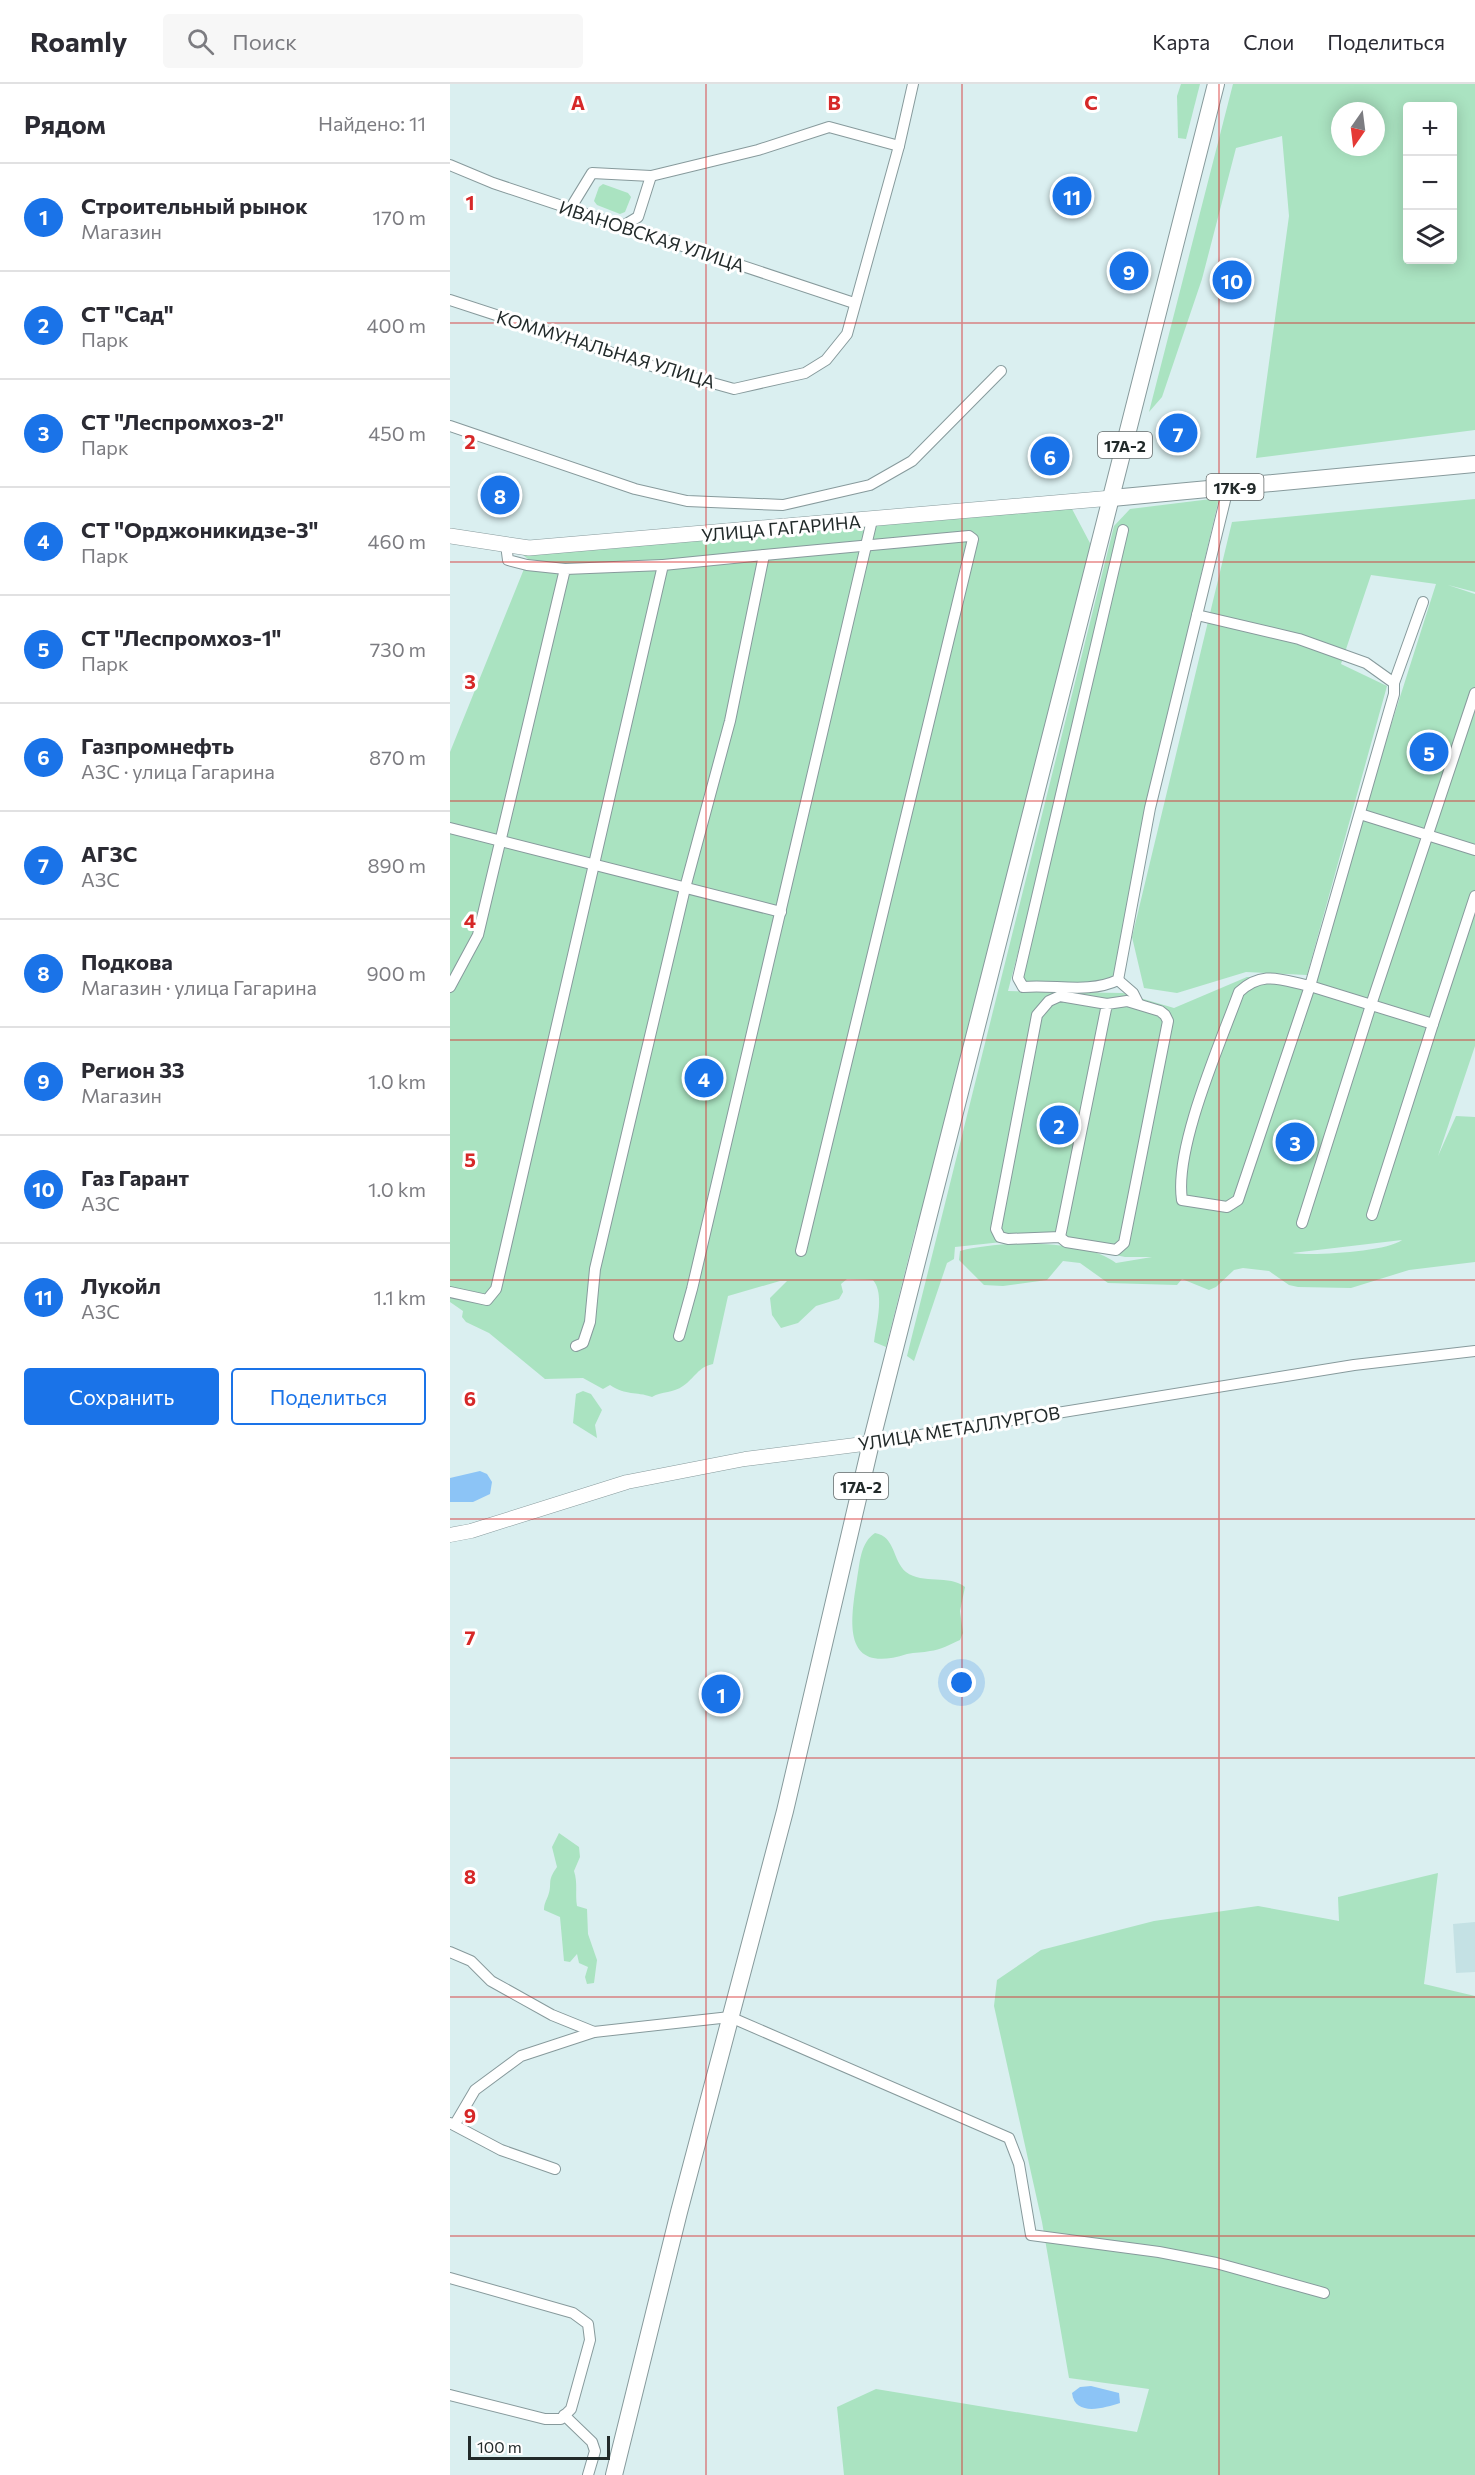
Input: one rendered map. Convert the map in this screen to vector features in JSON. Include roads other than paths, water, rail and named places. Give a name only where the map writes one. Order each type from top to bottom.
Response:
[{"type":"main road","name":"17А-2","points":[[614,2475],[679,2212],[785,1811],[871,1443],[1216,84]]},
{"type":"main road","name":"17К-9","points":[[1112,498],[1475,464]]},
{"type":"main road","name":"УЛИЦА ГАГАРИНА","points":[[450,536],[529,548],[1112,498]]},
{"type":"street","name":"КОММУНАЛЬНАЯ УЛИЦА","points":[[450,300],[655,367],[734,389],[806,373],[826,360],[847,334],[899,146],[913,84]]},
{"type":"street","points":[[570,208],[592,173],[636,173],[651,176],[758,150],[828,127],[899,146]]},
{"type":"street","name":"ИВАНОВСКАЯ УЛИЦА","points":[[450,165],[570,208],[854,303]]},
{"type":"street","points":[[623,226],[638,217],[651,176]]},
{"type":"street","points":[[450,426],[634,489],[687,501],[783,505],[870,485],[912,461],[1001,371]]},
{"type":"street","points":[[1118,980],[1150,808],[1228,488]]},
{"type":"street","points":[[679,1336],[782,912],[872,520]]},
{"type":"street","points":[[1118,980],[1106,986],[1082,988],[1045,985],[1023,987],[1018,978],[1123,530]]},
{"type":"street","points":[[506,545],[508,560],[527,566],[565,569],[663,565],[969,536],[973,539],[801,1251]]},
{"type":"street","points":[[576,1346],[583,1343],[590,1322],[595,1269],[685,888],[730,721],[764,555]]},
{"type":"street","points":[[450,1292],[487,1300],[496,1289],[663,565]]},
{"type":"street","points":[[450,987],[478,935],[565,569]]},
{"type":"street","points":[[1423,602],[1394,683],[1394,694],[1310,986],[1238,1200],[1227,1207],[1182,1200],[1180,1188],[1185,1147],[1239,992],[1251,981],[1262,977],[1310,986],[1433,1024]]},
{"type":"street","points":[[1197,615],[1299,639],[1366,663],[1394,683]]},
{"type":"street","points":[[1302,1223],[1371,1005],[1475,693]]},
{"type":"street","points":[[1360,814],[1475,850]]},
{"type":"street","points":[[450,828],[782,912]]},
{"type":"street","points":[[1372,1215],[1475,897]]},
{"type":"street","points":[[1118,980],[1133,993],[1138,1003]]},
{"type":"street","points":[[1060,996],[1107,1004],[1127,1001],[1138,1003],[1166,1015],[1168,1022],[1124,1243],[1116,1250],[1066,1242],[1060,1237],[1008,1239],[1000,1237],[996,1228],[1037,1015],[1049,1001],[1060,996]]},
{"type":"street","points":[[1060,1237],[1107,1004]]},
{"type":"street","name":"УЛИЦА МЕТАЛЛУРГОВ","points":[[450,1535],[471,1531],[627,1482],[745,1459],[871,1443],[1342,1367],[1475,1351]]},
{"type":"street","points":[[450,1952],[471,1962],[491,1981],[542,2009],[594,2031]]},
{"type":"street","points":[[555,2169],[501,2150],[453,2124],[475,2090],[521,2056],[594,2031],[730,2017],[1009,2138],[1019,2164],[1031,2235],[1204,2261],[1324,2293]]},
{"type":"street","points":[[450,2278],[573,2313],[588,2324],[590,2340],[571,2409],[561,2419],[545,2420],[450,2395]]},
{"type":"street","points":[[564,2415],[592,2442],[595,2451],[588,2475]]},
{"type":"water","points":[[480,1471],[487,1474],[492,1482],[490,1494],[473,1502],[450,1502],[450,1478]]},
{"type":"water","points":[[1091,2386],[1119,2393],[1120,2403],[1091,2409],[1084,2408],[1074,2401],[1072,2393],[1080,2387]]},
{"type":"place","name":"Лукойл","points":[[1072,196]]},
{"type":"place","name":"Регион 33","points":[[1129,271]]},
{"type":"place","name":"Газ Гарант","points":[[1232,280]]},
{"type":"place","name":"АГЗС","points":[[1178,433]]},
{"type":"place","name":"Газпромнефть","points":[[1050,456]]},
{"type":"place","name":"Подкова","points":[[500,495]]},
{"type":"place","name":"СТ \"Леспромхоз-1\"","points":[[1429,752]]},
{"type":"place","name":"СТ \"Орджоникидзе-3\"","points":[[704,1078]]},
{"type":"place","name":"СТ \"Сад\"","points":[[1059,1125]]},
{"type":"place","name":"СТ \"Леспромхоз-2\"","points":[[1295,1142]]},
{"type":"place","name":"Строительный рынок","points":[[721,1694]]}]
